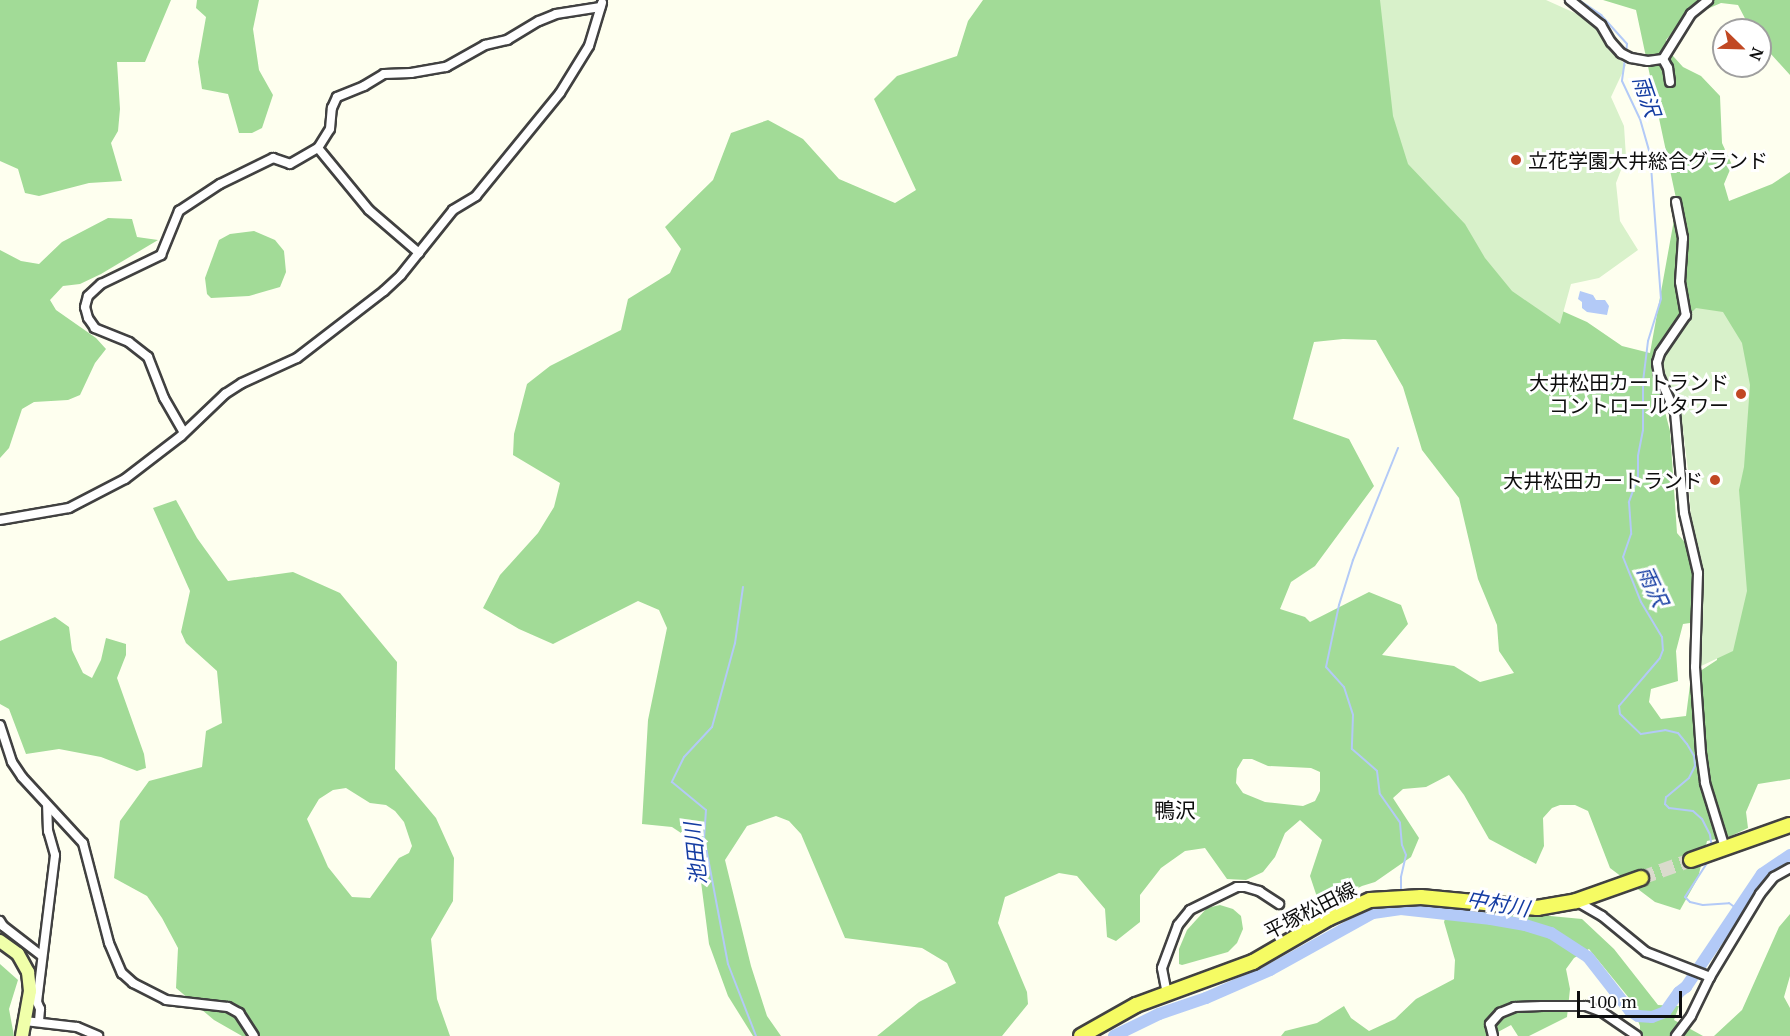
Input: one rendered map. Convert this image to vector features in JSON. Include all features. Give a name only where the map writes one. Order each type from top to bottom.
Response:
[{"type":"main road","points":[[1691,860],[1790,825]]},
{"type":"main road","name":"平塚松田線","points":[[1081,1036],[1120,1013],[1245,965],[1329,918],[1370,900],[1430,897],[1537,908],[1576,901],[1641,878]]},
{"type":"street","points":[[1569,0],[1601,25],[1621,53],[1631,58],[1648,61],[1663,59]]},
{"type":"street","points":[[1663,59],[1691,14],[1708,0]]},
{"type":"street","points":[[0,520],[69,508],[125,479],[154,458],[225,394],[242,383],[297,358],[384,291],[419,253],[453,210],[476,196],[560,93],[589,46],[601,5],[539,21],[507,40],[485,45],[446,67],[411,73],[384,74],[364,86],[337,97],[330,129],[318,147],[290,164],[273,158],[220,184],[179,212],[160,255],[101,284],[88,296],[85,307],[88,318],[95,328],[129,342],[148,357],[164,399],[183,431]]},
{"type":"street","points":[[1663,59],[1668,68],[1670,82]]},
{"type":"street","points":[[318,147],[369,210],[419,253]]},
{"type":"street","points":[[1676,202],[1683,238],[1680,282],[1686,315],[1660,353],[1657,363],[1659,376],[1675,412],[1684,513],[1698,573],[1695,667],[1701,753],[1705,783],[1725,848]]},
{"type":"street","points":[[0,726],[12,762],[47,806],[76,832],[83,843],[109,943],[122,973],[140,987],[166,1000],[228,1007],[239,1013],[254,1036]]},
{"type":"street","points":[[39,1021],[40,1009],[37,1002],[55,855],[48,831],[47,806]]},
{"type":"street","points":[[1676,1036],[1691,1016],[1707,976],[1760,894],[1774,877],[1790,868]]},
{"type":"street","points":[[1167,994],[1162,968],[1178,925],[1190,910],[1237,887],[1259,891],[1279,904]]},
{"type":"street","points":[[1576,901],[1602,916],[1646,952],[1707,976]]},
{"type":"street","points":[[0,921],[3,926],[42,956]]},
{"type":"street","points":[[0,941],[18,954],[28,972],[30,991],[22,1036]]},
{"type":"street","points":[[1493,1036],[1490,1024],[1500,1013],[1515,1007],[1542,1006],[1594,1009],[1602,1012],[1636,1036]]},
{"type":"street","points":[[25,1021],[77,1027],[98,1036]]},
{"type":"green space","points":[[0,0],[171,0],[145,62],[117,62],[120,109],[118,131],[111,143],[122,181],[89,183],[39,196],[25,193],[18,169],[0,161]]},
{"type":"green space","points":[[197,0],[259,0],[253,29],[259,70],[273,95],[262,128],[252,133],[239,133],[228,94],[202,89],[198,62],[206,17],[196,8]]},
{"type":"green space","points":[[983,0],[1384,0],[1524,294],[1587,322],[1622,346],[1650,353],[1677,203],[1636,10],[1603,0],[1790,0],[1790,75],[1772,55],[1772,18],[1745,18],[1738,5],[1721,3],[1684,19],[1666,40],[1673,56],[1683,67],[1701,76],[1720,96],[1722,143],[1732,165],[1724,184],[1729,201],[1772,184],[1790,172],[1790,779],[1758,784],[1746,812],[1748,828],[1731,836],[1707,841],[1698,878],[1680,910],[1655,902],[1610,868],[1588,811],[1575,805],[1560,805],[1552,808],[1543,818],[1544,846],[1536,864],[1489,839],[1464,795],[1449,775],[1426,787],[1403,789],[1393,798],[1419,838],[1411,857],[1375,882],[1336,899],[1318,900],[1310,876],[1322,840],[1300,820],[1285,833],[1275,857],[1263,872],[1246,880],[1227,879],[1205,848],[1185,851],[1161,868],[1140,895],[1140,922],[1116,941],[1107,937],[1105,909],[1077,876],[1059,873],[1005,897],[998,923],[1027,992],[1028,1004],[1002,1036],[877,1036],[919,1002],[956,983],[947,963],[922,948],[845,938],[801,834],[789,821],[776,816],[747,826],[725,860],[751,966],[767,1016],[781,1036],[753,1036],[728,996],[709,944],[696,843],[672,827],[642,824],[648,720],[667,628],[659,610],[638,601],[553,644],[519,629],[483,608],[500,575],[538,533],[554,507],[560,483],[513,455],[514,434],[527,384],[550,366],[621,330],[628,299],[670,273],[681,249],[665,227],[713,180],[731,133],[768,120],[803,139],[839,179],[895,203],[916,190],[874,99],[897,76],[957,56],[968,21]],"holes":[[[1683,311],[1719,314],[1717,660],[1691,677],[1686,716],[1661,719],[1649,702],[1651,689],[1678,681],[1676,651],[1683,624],[1704,621],[1708,570],[1677,533],[1670,431],[1652,362]],[[1343,339],[1376,340],[1403,387],[1422,450],[1459,498],[1478,579],[1497,625],[1499,651],[1514,673],[1480,682],[1454,666],[1382,655],[1408,624],[1401,605],[1369,592],[1310,622],[1305,617],[1280,609],[1291,582],[1315,566],[1374,486],[1349,439],[1293,419],[1314,342]],[[1243,759],[1252,759],[1268,766],[1311,768],[1320,772],[1320,791],[1315,801],[1303,806],[1265,802],[1243,793],[1236,783],[1237,769]]]},
{"type":"green space","name":"立花学園大井総合グランド","points":[[1380,0],[1546,0],[1586,18],[1600,31],[1610,51],[1626,65],[1611,97],[1624,126],[1626,157],[1616,183],[1620,221],[1638,250],[1599,278],[1571,284],[1560,324],[1512,291],[1485,258],[1465,224],[1408,164],[1393,116]]},
{"type":"green space","points":[[108,218],[132,219],[137,237],[158,240],[101,274],[80,284],[63,286],[50,300],[56,310],[96,338],[106,349],[95,363],[80,395],[68,400],[34,402],[22,409],[9,448],[0,458],[0,250],[21,261],[39,264],[62,242]]},
{"type":"green space","points":[[254,231],[275,240],[284,251],[286,272],[280,287],[249,296],[211,298],[207,294],[205,278],[219,240],[230,234]]},
{"type":"green space","name":"大井松田カートランド","points":[[1696,308],[1723,312],[1742,343],[1750,385],[1744,467],[1739,490],[1747,591],[1733,651],[1699,667],[1702,570],[1691,521],[1682,422],[1663,367],[1663,357],[1688,316]]},
{"type":"green space","points":[[176,500],[197,538],[228,581],[293,572],[340,593],[397,662],[395,769],[436,818],[454,858],[453,901],[431,939],[437,999],[450,1036],[242,1036],[214,1020],[176,988],[178,948],[162,918],[147,896],[114,878],[120,821],[149,781],[202,767],[206,731],[222,723],[217,671],[186,643],[181,632],[190,591],[153,508]],"holes":[[[346,788],[370,803],[386,805],[395,811],[404,822],[412,846],[409,853],[399,858],[370,898],[352,897],[328,867],[307,819],[319,799],[333,790]]]},
{"type":"green space","points":[[55,617],[69,627],[72,650],[83,673],[92,678],[101,660],[106,638],[126,644],[126,655],[117,678],[144,754],[146,768],[137,771],[101,757],[59,749],[26,754],[9,709],[0,704],[0,641]]},
{"type":"green space","points":[[1220,905],[1233,909],[1241,916],[1243,929],[1237,943],[1228,952],[1179,964],[1179,949],[1187,930],[1207,908]]},
{"type":"green space","points":[[1448,909],[1477,909],[1582,919],[1614,949],[1658,1005],[1679,1006],[1674,1020],[1703,1036],[1640,1036],[1640,1026],[1629,998],[1589,949],[1574,958],[1566,969],[1570,989],[1567,1017],[1529,1036],[1518,1036],[1511,1025],[1498,1032],[1497,1036],[1281,1036],[1285,1031],[1317,1023],[1344,1006],[1351,1018],[1369,1031],[1395,1019],[1416,999],[1454,979],[1455,960],[1444,922]]},
{"type":"green space","points":[[1790,914],[1790,976],[1784,997],[1790,1008],[1790,1036],[1714,1036],[1742,1010],[1779,927]]},
{"type":"green space","points":[[0,964],[18,980],[9,1009],[14,1036],[0,1036]]},
{"type":"water","points":[[1580,291],[1593,295],[1596,300],[1605,300],[1609,306],[1607,315],[1587,312],[1582,308],[1582,302],[1578,299]]},
{"type":"waterway","name":"雨沢","points":[[1579,0],[1601,15],[1627,44],[1626,53]]},
{"type":"waterway","name":"雨沢","points":[[1625,59],[1622,81],[1640,119],[1650,153],[1661,299],[1648,341],[1643,379],[1643,430],[1638,456],[1638,477],[1629,502],[1631,534],[1623,557],[1641,602],[1662,637],[1663,650],[1660,658],[1619,706],[1620,714],[1641,734],[1665,730],[1678,733],[1687,744],[1694,756],[1695,766],[1689,778],[1666,797],[1665,804],[1669,808],[1693,811],[1702,819],[1710,835],[1712,848]]},
{"type":"waterway","points":[[1398,448],[1353,560],[1339,605],[1326,667],[1344,687],[1353,715],[1352,749],[1377,771],[1380,794],[1400,823],[1402,845],[1406,855],[1401,877],[1401,892]]},
{"type":"waterway","name":"池田川","points":[[743,587],[735,643],[712,727],[684,757],[672,782],[706,810],[704,837],[728,964],[756,1036]]},
{"type":"waterway","name":"中村川","points":[[1114,1036],[1159,1014],[1206,998],[1270,970],[1373,913],[1401,909],[1491,919],[1525,925],[1551,933],[1588,957],[1630,1011],[1638,1016],[1652,1017],[1665,1012],[1679,992],[1686,987],[1762,874],[1790,855]]},
{"type":"waterway","name":"雨沢","points":[[1709,860],[1685,897],[1690,902],[1703,905],[1729,903],[1740,911]]},
{"type":"tunnel","points":[[1641,878],[1691,860]]},
{"type":"place","name":"立花学園大井総合グランド","points":[[1516,160]]},
{"type":"place","name":"大井松田カートランド コントロールタワー","points":[[1741,394]]},
{"type":"place","name":"大井松田カートランド","points":[[1715,480]]},
{"type":"district","name":"鴨沢","points":[[1175,810]]}]
